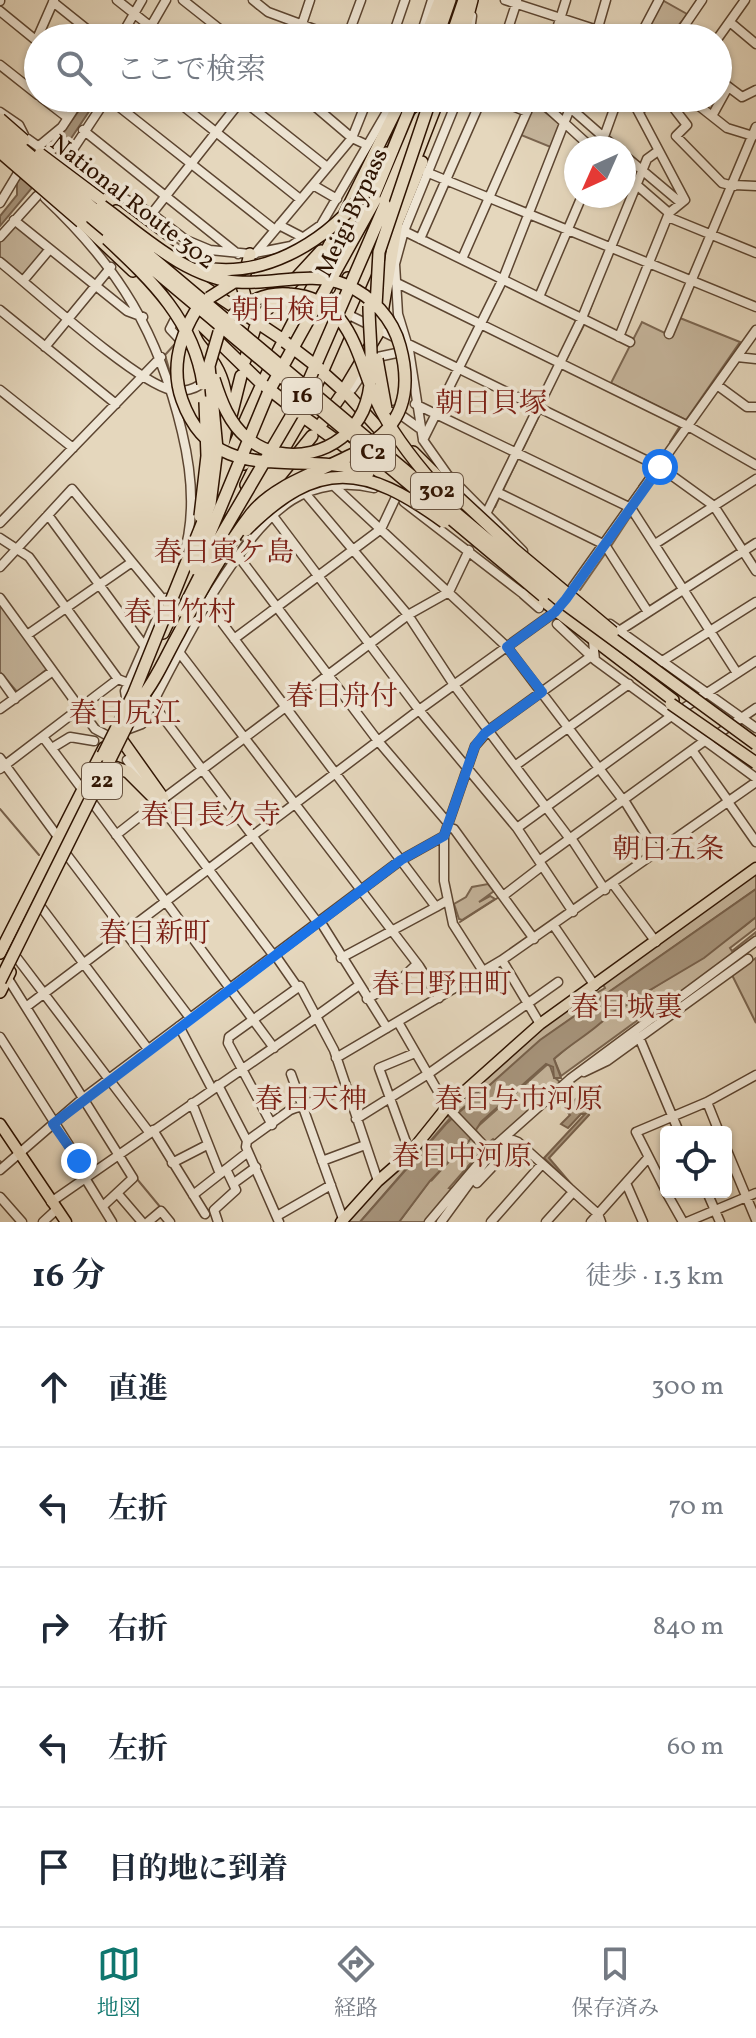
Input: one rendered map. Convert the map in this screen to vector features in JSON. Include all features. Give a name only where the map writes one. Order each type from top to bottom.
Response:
[{"type":"highway","points":[[429,24],[440,0]]},
{"type":"highway","points":[[443,24],[452,0]]},
{"type":"highway","points":[[462,24],[465,0]]},
{"type":"highway","points":[[465,24],[474,0]]},
{"type":"highway","points":[[396,112],[356,199],[339,228],[322,244],[292,261],[238,280],[202,305],[182,339],[178,384],[192,420],[226,452],[258,463],[345,466],[382,480],[524,572]]},
{"type":"highway","points":[[245,360],[259,322],[274,298],[325,246],[379,167],[405,112]]},
{"type":"highway","name":"Meigi Bypass","points":[[0,992],[109,765],[132,696],[383,179],[407,112]]},
{"type":"highway","points":[[380,203],[416,112]]},
{"type":"highway","points":[[380,203],[422,112]]},
{"type":"highway","name":"Meigi Bypass","points":[[1,949],[82,789],[119,735],[208,571],[385,201],[423,112]]},
{"type":"highway","points":[[1,141],[164,295],[194,331],[224,407],[241,432],[269,451],[302,455],[327,447],[342,437],[355,424],[366,402],[370,382],[369,306],[376,264],[425,112]]},
{"type":"highway","name":"22","points":[[208,571],[290,441],[349,315],[434,112]]},
{"type":"highway","points":[[324,424],[347,393],[379,329],[400,227],[441,112]]},
{"type":"highway","points":[[0,119],[188,265],[220,297]]},
{"type":"highway","points":[[1,141],[181,320],[245,374],[227,433],[210,508],[191,521]]},
{"type":"highway","name":"C2","points":[[1,141],[36,151],[621,657],[756,758]]},
{"type":"highway","name":"C2","points":[[1,141],[524,572],[729,725],[756,741]]},
{"type":"highway","name":"National Route 302","points":[[1,141],[21,172],[39,190],[127,245],[245,374],[263,384],[343,448],[397,483],[556,618],[756,758]]},
{"type":"highway","points":[[36,151],[164,251],[196,271],[229,281],[311,277],[343,284],[364,295],[382,311],[394,330],[403,359],[402,396],[384,431],[352,457],[269,495],[249,516],[208,571],[148,689],[132,696]]},
{"type":"highway","name":"National Route 302","points":[[36,151],[60,164],[160,258],[259,322],[322,371],[347,393],[423,479],[524,572],[566,599],[756,741]]},
{"type":"highway","name":"22","points":[[191,575],[210,508],[290,324],[383,179]]},
{"type":"highway","points":[[164,251],[211,269],[242,269],[266,263],[317,238],[356,199]]},
{"type":"highway","name":"16","points":[[4,979],[132,696],[305,391],[380,203]]},
{"type":"highway","name":"16","points":[[0,963],[195,569],[269,391],[380,203]]},
{"type":"highway","points":[[363,281],[400,227]]},
{"type":"highway","points":[[303,302],[325,246]]},
{"type":"highway","points":[[248,254],[242,291],[259,322],[280,329],[290,324]]},
{"type":"highway","points":[[376,264],[378,374],[397,435]]},
{"type":"highway","points":[[132,696],[139,672],[210,504],[217,460],[209,379],[212,346],[228,319],[253,301],[275,294],[296,294],[323,304],[336,313],[353,336],[381,410],[397,435],[440,491],[524,572]]},
{"type":"highway","points":[[164,295],[188,333],[203,381],[207,456],[198,534]]},
{"type":"highway","points":[[192,328],[224,384],[227,433]]},
{"type":"highway","points":[[347,393],[567,595],[729,725]]},
{"type":"highway","points":[[290,441],[306,429],[343,448]]},
{"type":"highway","points":[[248,511],[314,437]]},
{"type":"highway","points":[[208,571],[249,527],[281,501],[313,483],[354,476],[384,484],[412,499]]},
{"type":"highway","points":[[119,735],[160,801]]},
{"type":"highway","points":[[109,765],[128,772],[160,801]]},
{"type":"main road","points":[[342,1220],[378,1181],[410,1153],[448,1108],[540,1024],[756,868]]},
{"type":"main road","points":[[0,1124],[66,1222]]},
{"type":"street","points":[[117,0],[147,24]]},
{"type":"street","points":[[130,24],[142,0]]},
{"type":"street","points":[[151,24],[166,0]]},
{"type":"street","points":[[183,0],[213,24]]},
{"type":"street","points":[[253,0],[268,12],[302,24],[310,0]]},
{"type":"street","points":[[352,24],[361,0]]},
{"type":"street","points":[[397,24],[405,0]]},
{"type":"street","points":[[426,24],[432,0]]},
{"type":"street","points":[[505,0],[574,24]]},
{"type":"street","points":[[559,24],[566,0]]},
{"type":"street","points":[[600,24],[606,0]]},
{"type":"street","points":[[646,24],[659,0]]},
{"type":"street","points":[[684,24],[702,0]]},
{"type":"street","points":[[44,24],[54,1],[81,24]]},
{"type":"street","points":[[509,24],[516,2]]},
{"type":"street","points":[[741,2],[731,23],[756,44]]},
{"type":"street","points":[[0,11],[24,30]]},
{"type":"street","points":[[0,65],[24,84]]},
{"type":"street","points":[[732,90],[742,97],[756,90]]},
{"type":"street","points":[[0,112],[19,125],[36,151],[72,112]]},
{"type":"street","points":[[60,112],[68,118]]},
{"type":"street","points":[[96,112],[60,164],[197,246],[248,254],[278,251],[321,225],[387,112]]},
{"type":"street","points":[[125,112],[277,228],[304,238]]},
{"type":"street","points":[[191,112],[300,199]]},
{"type":"street","points":[[149,217],[232,112]]},
{"type":"street","points":[[258,112],[327,167]]},
{"type":"street","points":[[321,112],[352,138],[367,145]]},
{"type":"street","points":[[248,254],[277,228],[352,138],[362,112]]},
{"type":"street","points":[[452,112],[400,227],[395,282],[398,314],[408,346],[420,428],[423,440],[447,474],[522,550],[559,582]]},
{"type":"street","points":[[420,239],[476,112]]},
{"type":"street","points":[[462,259],[527,112]]},
{"type":"street","points":[[552,112],[579,136]]},
{"type":"street","points":[[423,440],[503,279],[570,112]]},
{"type":"street","points":[[574,112],[602,136]]},
{"type":"street","points":[[605,136],[613,112]]},
{"type":"street","points":[[619,337],[668,215],[685,200],[639,112]]},
{"type":"street","points":[[677,112],[687,125],[676,136],[722,183],[756,186]]},
{"type":"street","points":[[669,334],[755,133],[727,128],[707,112]]},
{"type":"street","points":[[712,116],[714,112]]},
{"type":"street","points":[[83,130],[165,196],[248,254]]},
{"type":"street","points":[[1,141],[25,137]]},
{"type":"street","points":[[486,514],[582,318],[647,159],[658,151]]},
{"type":"street","points":[[636,164],[681,203]]},
{"type":"street","points":[[0,203],[21,172]]},
{"type":"street","points":[[426,172],[756,307]]},
{"type":"street","points":[[313,185],[337,199]]},
{"type":"street","points":[[637,185],[668,215],[755,250]]},
{"type":"street","points":[[0,237],[39,190],[111,267],[143,317],[172,390],[189,467],[191,521],[186,549],[145,647],[132,696]]},
{"type":"street","points":[[539,297],[577,208]]},
{"type":"street","points":[[14,220],[127,311],[143,317]]},
{"type":"street","points":[[400,227],[630,342]]},
{"type":"street","points":[[23,281],[49,250]]},
{"type":"street","points":[[0,262],[143,376],[172,390],[198,387],[208,373],[199,356],[171,333],[174,321],[181,320]]},
{"type":"street","points":[[45,347],[111,267]]},
{"type":"street","points":[[395,282],[562,362],[688,426],[756,465]]},
{"type":"street","points":[[0,310],[116,404]]},
{"type":"street","points":[[349,315],[660,467],[714,506],[756,571]]},
{"type":"street","points":[[26,1007],[419,710],[507,647],[556,618],[566,599],[756,330]]},
{"type":"street","points":[[408,346],[373,358],[347,393],[391,408],[420,428]]},
{"type":"street","points":[[0,523],[161,357]]},
{"type":"street","points":[[737,357],[756,359]]},
{"type":"street","points":[[717,385],[747,407],[756,407]]},
{"type":"street","points":[[0,390],[73,448]]},
{"type":"street","points":[[415,404],[631,508],[737,673]]},
{"type":"street","points":[[314,437],[309,455],[315,488]]},
{"type":"street","points":[[655,544],[756,479]]},
{"type":"street","points":[[379,489],[397,483]]},
{"type":"street","points":[[334,486],[507,647],[600,768],[657,853]]},
{"type":"street","points":[[0,598],[97,731],[119,735],[138,728],[179,652],[239,557],[273,516],[315,488],[379,489],[396,497],[527,593],[539,608]]},
{"type":"street","points":[[0,567],[72,489],[165,602]]},
{"type":"street","points":[[497,492],[605,545],[648,612]]},
{"type":"street","points":[[305,493],[408,615],[454,685],[570,838],[656,942]]},
{"type":"street","points":[[234,639],[381,529],[396,497]]},
{"type":"street","points":[[48,515],[145,647]]},
{"type":"street","points":[[273,516],[419,710],[517,828],[573,912]]},
{"type":"street","points":[[0,538],[29,557],[132,696]]},
{"type":"street","points":[[619,631],[756,543]]},
{"type":"street","points":[[116,835],[408,615],[449,592],[469,550]]},
{"type":"street","points":[[522,550],[524,572]]},
{"type":"street","points":[[239,557],[446,829]]},
{"type":"street","points":[[27,635],[132,562]]},
{"type":"street","points":[[661,662],[756,602]]},
{"type":"street","points":[[583,603],[756,728]]},
{"type":"street","points":[[208,604],[436,907]]},
{"type":"street","points":[[336,1058],[554,926],[756,780],[593,658],[556,618]]},
{"type":"street","points":[[591,619],[605,620]]},
{"type":"street","points":[[593,641],[593,658]]},
{"type":"street","points":[[179,652],[417,964],[439,998]]},
{"type":"street","points":[[483,971],[453,924],[444,881],[446,829],[467,765],[475,746],[489,730],[593,658]]},
{"type":"street","points":[[517,828],[670,717],[756,661]]},
{"type":"street","points":[[0,709],[53,671]]},
{"type":"street","points":[[0,678],[15,699]]},
{"type":"street","points":[[58,837],[2,764],[43,737],[118,679]]},
{"type":"street","points":[[516,765],[629,684]]},
{"type":"street","points":[[153,704],[319,922],[387,1028]]},
{"type":"street","points":[[503,896],[570,838],[756,708]]},
{"type":"street","points":[[43,737],[82,789]]},
{"type":"street","points":[[52,748],[70,737],[94,741]]},
{"type":"street","points":[[692,750],[756,842]]},
{"type":"street","points":[[127,760],[274,955],[316,1017],[336,1058],[378,1181]]},
{"type":"street","points":[[92,802],[274,1048]]},
{"type":"street","points":[[0,1170],[82,1099],[446,829],[454,829],[534,939]]},
{"type":"street","points":[[67,855],[190,1018]]},
{"type":"street","points":[[341,958],[448,900]]},
{"type":"street","points":[[41,907],[148,1049]]},
{"type":"street","points":[[554,926],[595,986]]},
{"type":"street","points":[[429,1222],[490,1151],[570,1079],[756,941]]},
{"type":"street","points":[[17,958],[111,1078],[193,1195],[212,1216]]},
{"type":"street","points":[[570,1079],[607,1061],[748,959]]},
{"type":"street","points":[[502,960],[540,1024]]},
{"type":"street","points":[[367,999],[401,979],[417,964]]},
{"type":"street","points":[[4,979],[26,1007],[133,1178],[103,1206]]},
{"type":"street","points":[[356,1119],[428,1074],[558,982]]},
{"type":"street","points":[[43,1222],[54,1206],[85,1177],[274,1048],[358,986]]},
{"type":"street","points":[[272,1125],[228,1043],[229,1037],[298,988]]},
{"type":"street","points":[[398,1022],[448,1108],[490,1151]]},
{"type":"street","points":[[179,1026],[247,1141],[248,1152],[278,1219],[331,1185]]},
{"type":"street","points":[[0,1037],[79,1161],[112,1222]]},
{"type":"street","points":[[639,1037],[676,1126]]},
{"type":"street","points":[[410,1153],[379,1068],[415,1053]]},
{"type":"street","points":[[291,1074],[342,1220]]},
{"type":"street","points":[[660,1181],[636,1132],[707,1102],[756,1075]]},
{"type":"street","points":[[247,1141],[302,1104],[346,1089]]},
{"type":"street","points":[[707,1102],[717,1126]]},
{"type":"street","points":[[192,1103],[207,1145],[236,1190],[212,1216],[196,1222]]},
{"type":"street","points":[[441,1222],[467,1189],[490,1151],[513,1140],[600,1218]]},
{"type":"street","points":[[467,1189],[477,1184],[516,1142]]},
{"type":"street","points":[[172,1163],[207,1145]]},
{"type":"street","points":[[322,1161],[365,1145]]},
{"type":"street","points":[[193,1195],[248,1152]]},
{"type":"street","points":[[591,1222],[600,1218],[648,1158]]},
{"type":"street","points":[[732,1159],[751,1195],[756,1220]]},
{"type":"street","points":[[491,1222],[542,1164]]},
{"type":"street","points":[[234,1183],[256,1167]]},
{"type":"street","points":[[626,1183],[643,1222]]},
{"type":"street","points":[[546,1222],[573,1192]]},
{"type":"street","points":[[118,1194],[145,1222],[161,1211],[170,1222]]},
{"type":"street","points":[[670,1198],[685,1222],[751,1195]]},
{"type":"street","points":[[0,1197],[22,1222]]},
{"type":"street","points":[[710,1198],[720,1222]]},
{"type":"shaded area","points":[[662,0],[687,14],[680,24],[649,24]]},
{"type":"shaded area","points":[[78,112],[89,112],[62,152],[0,226],[0,216],[17,195],[17,181],[48,143],[62,134]]},
{"type":"shaded area","points":[[530,112],[545,112],[562,126],[553,148],[521,135]]},
{"type":"shaded area","points":[[16,225],[45,249],[22,276],[0,258],[0,240]]},
{"type":"shaded area","points":[[680,318],[740,342],[686,420],[611,383],[642,322],[671,336]]},
{"type":"shaded area","points":[[0,604],[47,669],[18,693],[0,672]]},
{"type":"shaded area","points":[[756,872],[756,889],[541,1040],[457,1113],[453,1108],[473,1099],[483,1086],[471,1098],[456,1104],[544,1026],[591,992],[593,995],[605,988],[603,984]]},
{"type":"shaded area","points":[[488,884],[494,891],[479,902],[490,896],[495,899],[459,919],[454,904],[466,897],[472,887]]},
{"type":"shaded area","points":[[756,889],[756,917],[704,958],[608,1015],[560,1054],[554,1059],[561,1078],[554,1078],[553,1067],[546,1064],[481,1122],[469,1141],[430,1181],[399,1222],[360,1222],[446,1124],[540,1040]]},
{"type":"shaded area","points":[[756,917],[756,928],[730,948],[732,951],[756,932],[756,938],[640,1025],[638,1023],[675,993],[561,1076],[554,1059],[577,1040]]},
{"type":"shaded area","points":[[756,958],[756,1023],[732,975]]},
{"type":"shaded area","points":[[549,1063],[554,1077],[561,1083],[495,1141],[493,1139],[487,1144],[475,1129]]},
{"type":"shaded area","points":[[581,1095],[589,1115],[549,1158],[572,1185],[544,1158],[585,1114],[581,1114],[568,1128],[561,1124],[570,1115],[564,1108]]},
{"type":"shaded area","points":[[452,1116],[360,1222],[345,1222],[443,1117]]},
{"type":"shaded area","points":[[472,1136],[484,1148],[449,1188],[452,1189],[479,1155],[481,1157],[428,1222],[399,1222],[433,1176],[431,1181]]},
{"type":"waterway","points":[[171,183],[174,179]]},
{"type":"waterway","points":[[169,204],[210,237]]},
{"type":"waterway","points":[[155,226],[184,248]]},
{"type":"waterway","points":[[588,315],[601,281]]},
{"type":"waterway","points":[[566,360],[584,325]]},
{"type":"waterway","points":[[172,379],[165,355],[174,345]]},
{"type":"waterway","points":[[523,449],[540,414]]},
{"type":"waterway","points":[[670,442],[680,426]]},
{"type":"waterway","points":[[503,490],[518,459]]},
{"type":"waterway","points":[[639,486],[652,468]]},
{"type":"waterway","points":[[629,501],[636,491]]},
{"type":"waterway","points":[[495,507],[499,498]]},
{"type":"waterway","points":[[611,546],[630,517],[634,519]]},
{"type":"waterway","points":[[12,541],[16,544],[24,535]]},
{"type":"waterway","points":[[232,558],[243,541],[240,539]]},
{"type":"waterway","points":[[580,590],[605,554]]},
{"type":"waterway","points":[[80,717],[86,726]]},
{"type":"waterway","points":[[379,748],[404,778]]},
{"type":"waterway","points":[[0,809],[39,855]]},
{"type":"waterway","points":[[460,922],[499,897]]},
{"type":"waterway","points":[[137,1179],[161,1208]]},
{"type":"district","name":"朝日検見","points":[[287,311]]},
{"type":"district","name":"朝日貝塚","points":[[491,404]]},
{"type":"district","name":"春日寅ケ島","points":[[224,553]]},
{"type":"district","name":"春日竹村","points":[[180,613]]},
{"type":"district","name":"春日舟付","points":[[342,697]]},
{"type":"district","name":"春日尻江","points":[[125,714]]},
{"type":"district","name":"春日長久寺","points":[[211,816]]},
{"type":"district","name":"朝日五条","points":[[668,850]]},
{"type":"district","name":"春日新町","points":[[155,934]]},
{"type":"district","name":"春日野田町","points":[[442,985]]},
{"type":"district","name":"春日城裏","points":[[627,1008]]},
{"type":"district","name":"春日天神","points":[[311,1100]]},
{"type":"district","name":"春日与市河原","points":[[519,1100]]},
{"type":"district","name":"春日中河原","points":[[462,1157]]},
{"type":"route","points":[[79,1161],[53,1124],[401,860],[444,836],[475,746],[485,733],[542,692],[507,647],[555,612],[660,467]]}]
